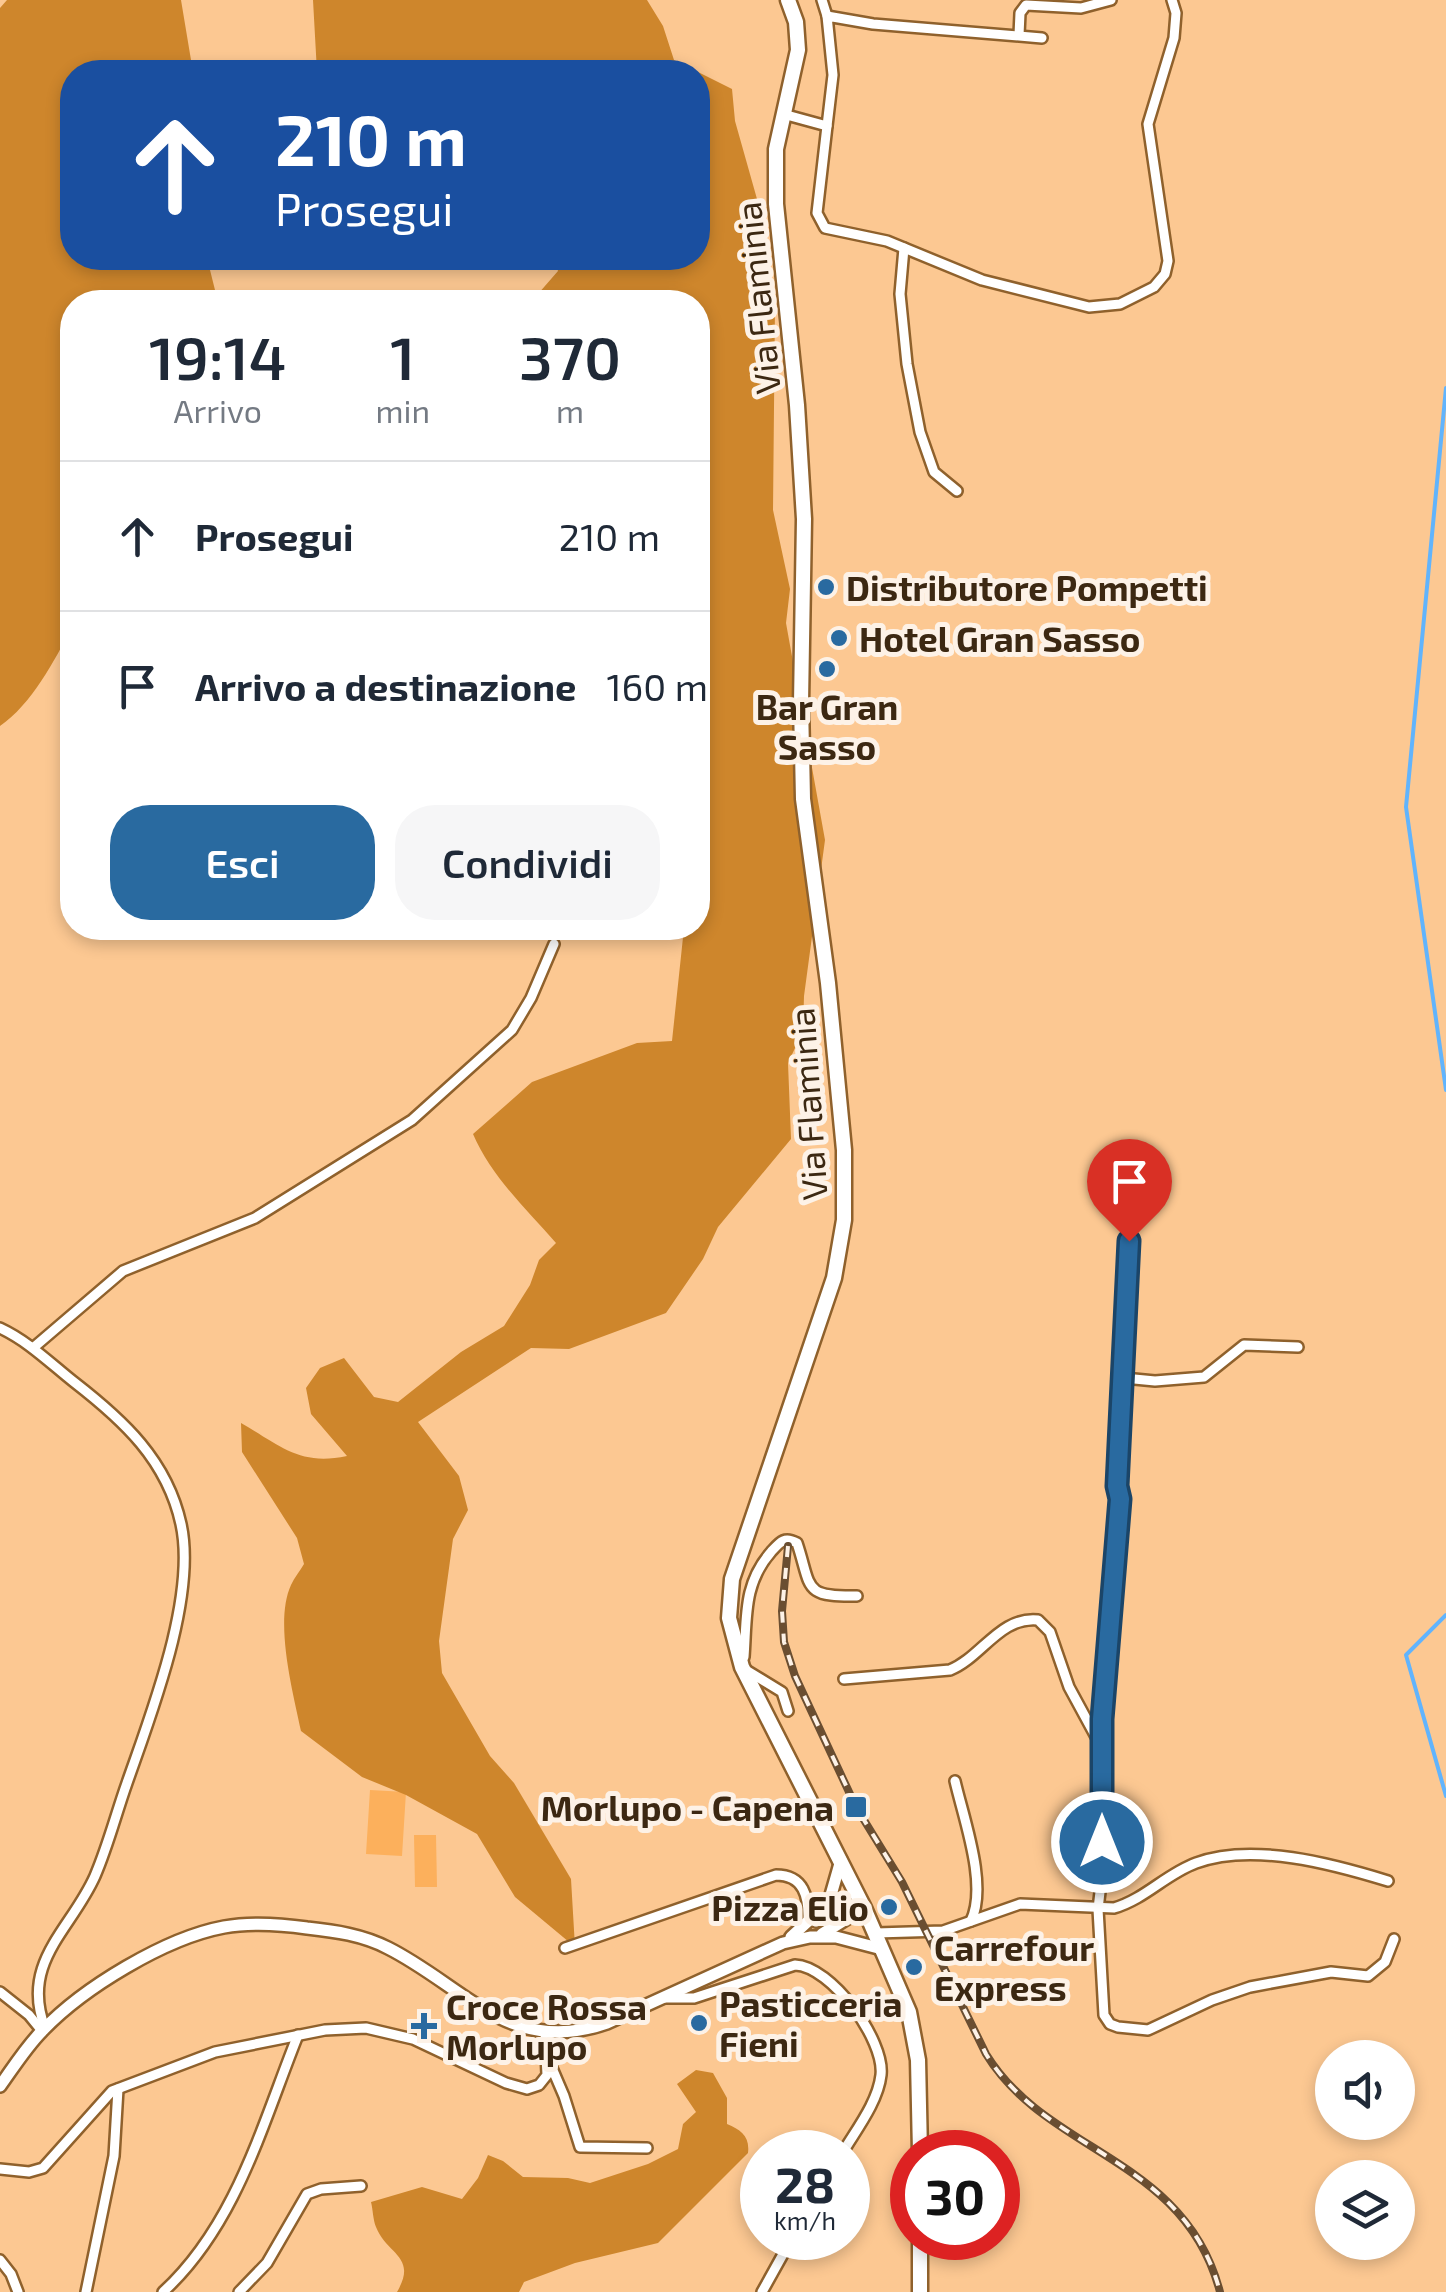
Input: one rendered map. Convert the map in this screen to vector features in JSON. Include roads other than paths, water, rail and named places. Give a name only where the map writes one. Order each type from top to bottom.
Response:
[{"type":"main road","name":"Via Flaminia","points":[[788,0],[796,22],[798,50],[775,162],[804,519],[801,762],[806,833],[828,983],[846,1192],[843,1234],[826,1305],[730,1585],[729,1618],[742,1668],[876,1933],[915,2034],[919,2130]]},
{"type":"main road","points":[[0,2086],[43,2029],[103,1984],[172,1944],[220,1928],[265,1924],[330,1931],[377,1943],[482,2010],[519,2026],[545,2031],[600,2026],[783,1943],[829,1902],[841,1860]]},
{"type":"main road","points":[[808,1924],[844,1910],[864,1908]]},
{"type":"main road","points":[[783,1943],[818,1936],[847,1922],[864,1908]]},
{"type":"main road","points":[[818,1936],[852,1939],[882,1949]]},
{"type":"main road","points":[[920,2260],[920,2292]]},
{"type":"street","points":[[822,0],[832,68],[818,188],[818,221],[830,230],[904,248],[990,282],[1089,307],[1120,304],[1154,288],[1165,274],[1168,260],[1148,124],[1174,38],[1176,14],[1172,0]]},
{"type":"street","points":[[1019,35],[1020,13],[1026,4],[1086,8],[1112,0]]},
{"type":"street","points":[[827,16],[882,25],[1042,38]]},
{"type":"street","points":[[783,114],[827,126]]},
{"type":"street","points":[[904,248],[900,294],[920,432],[934,472],[957,492]]},
{"type":"street","points":[[33,1348],[123,1271],[255,1218],[412,1120],[512,1030],[532,998],[554,944]]},
{"type":"street","points":[[1129,1241],[1117,1486],[1120,1499],[1102,1749],[1102,1875],[1098,1909],[1104,2015],[1112,2025],[1157,2028],[1212,2000],[1262,1984],[1327,1972],[1371,1976],[1385,1962],[1394,1939]]},
{"type":"street","points":[[0,1328],[33,1348],[113,1412],[140,1439],[173,1500],[184,1546],[177,1609],[149,1724],[96,1875],[58,1932],[40,1975],[37,2001],[43,2029]]},
{"type":"street","points":[[1124,1378],[1156,1381],[1204,1377],[1244,1345],[1298,1347]]},
{"type":"street","points":[[788,1711],[782,1692],[742,1668],[748,1591],[756,1572],[782,1540],[789,1539],[797,1543],[809,1588],[826,1596],[857,1596]]},
{"type":"street","points":[[844,1679],[950,1670],[1007,1626],[1022,1620],[1038,1620],[1048,1629],[1069,1687],[1102,1749]]},
{"type":"street","points":[[955,1782],[978,1887],[972,1921]]},
{"type":"street","points":[[876,1933],[934,1932],[1020,1904],[1098,1909],[1128,1903],[1182,1869],[1216,1858],[1296,1859],[1388,1881]]},
{"type":"street","points":[[565,1948],[776,1875],[800,1883],[808,1903],[808,1924]]},
{"type":"street","points":[[662,1998],[694,1998],[795,1965],[808,1966],[824,1976],[868,2030],[882,2068],[875,2095],[855,2130]]},
{"type":"street","points":[[0,1992],[43,2029]]},
{"type":"street","points":[[0,2170],[33,2172],[46,2166],[112,2091],[214,2052],[349,2028],[389,2032],[527,2090],[544,2079],[548,2058],[545,2031]]},
{"type":"street","points":[[163,2292],[214,2234],[247,2165],[298,2035]]},
{"type":"street","points":[[548,2058],[580,2147],[647,2148]]},
{"type":"street","points":[[86,2292],[114,2156],[118,2089]]},
{"type":"street","points":[[238,2292],[272,2255],[307,2194],[362,2186]]},
{"type":"street","points":[[0,2260],[18,2292]]},
{"type":"street","points":[[762,2292],[780,2260]]},
{"type":"waterway","points":[[1446,388],[1406,807],[1446,1090]]},
{"type":"waterway","points":[[1446,1615],[1406,1655],[1446,1796]]},
{"type":"railway","points":[[788,1546],[782,1611],[784,1642],[795,1676],[856,1807],[902,1882],[986,2054],[1012,2087],[1043,2114],[1147,2184],[1177,2212],[1202,2247],[1220,2292]]},
{"type":"place","name":"Distributore Pompetti","points":[[826,587]]},
{"type":"place","name":"Hotel Gran Sasso","points":[[839,638]]},
{"type":"place","name":"Bar Gran Sasso","points":[[827,669]]},
{"type":"place","name":"Morlupo - Capena","points":[[856,1807]]},
{"type":"place","name":"Pizza Elio","points":[[889,1907]]},
{"type":"place","name":"Carrefour Express","points":[[914,1967]]},
{"type":"place","name":"Pasticceria Fieni","points":[[699,2023]]},
{"type":"place","name":"Croce Rossa Morlupo","points":[[424,2026]]}]
